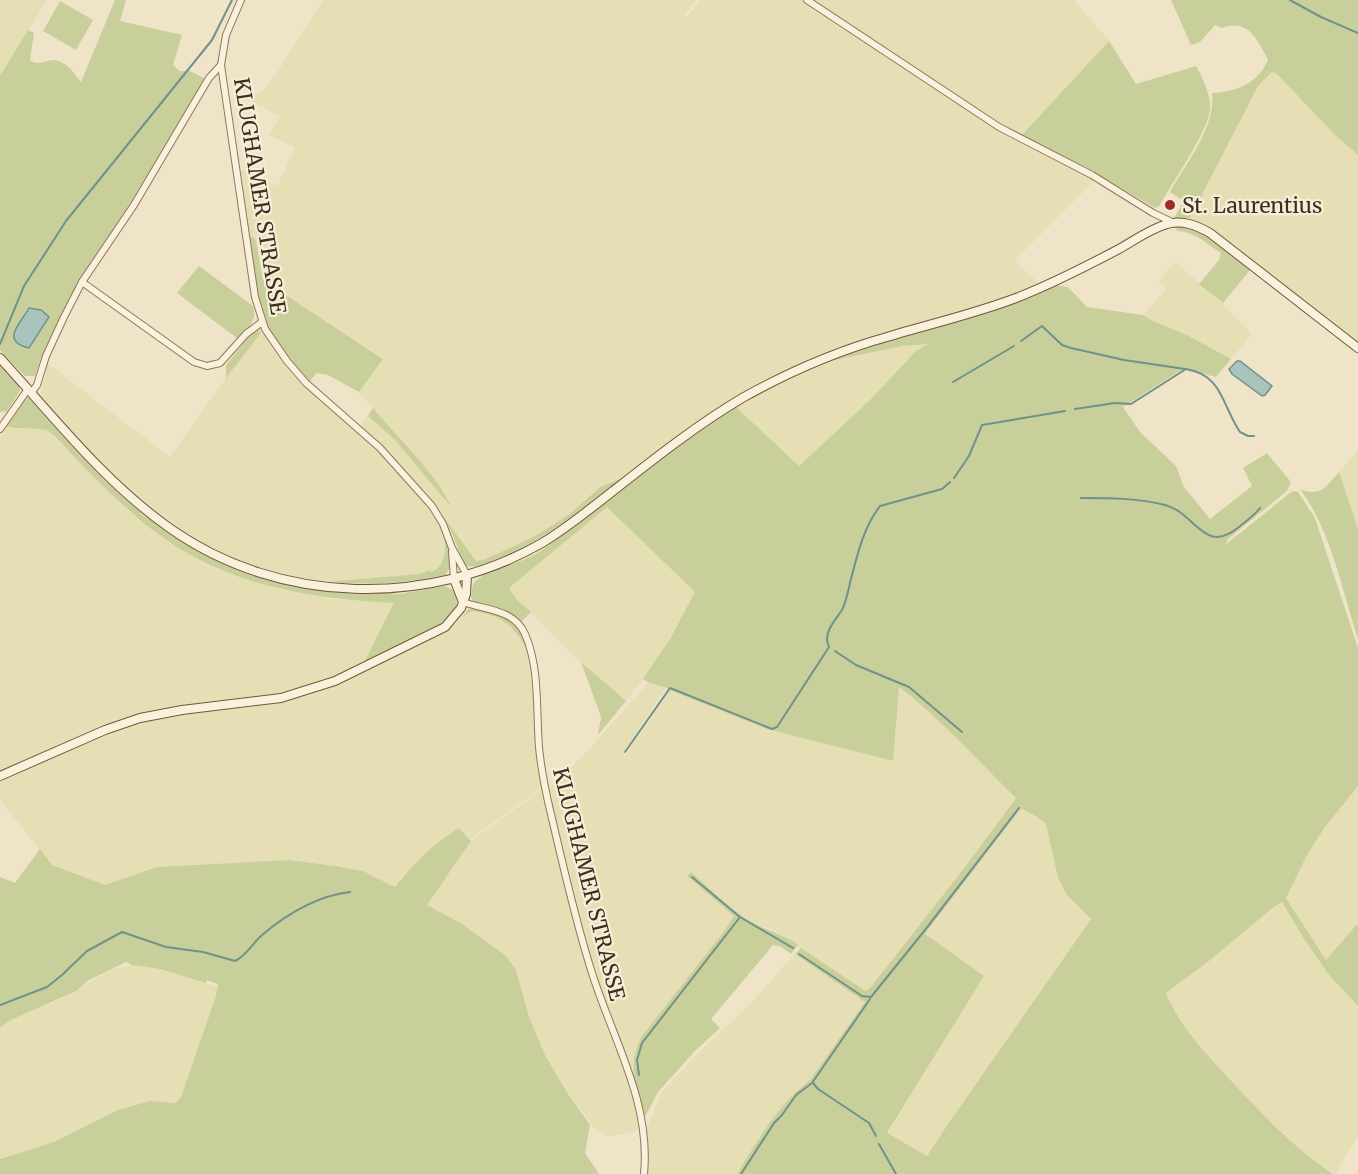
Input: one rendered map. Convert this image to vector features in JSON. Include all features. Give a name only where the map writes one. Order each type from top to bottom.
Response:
[{"type":"main road","points":[[0,358],[97,465],[133,499],[172,530],[231,561],[291,580],[357,590],[395,589],[454,579],[494,567],[547,540],[698,426],[771,383],[848,349],[983,310],[1024,295],[1068,276],[1157,228],[1174,223],[1192,224],[1210,233],[1358,348]]},
{"type":"main road","points":[[0,776],[105,730],[140,718],[182,710],[273,700],[314,689],[359,671],[439,631],[454,618],[466,594],[467,575]]},
{"type":"main road","points":[[454,579],[463,602]]},
{"type":"street","points":[[0,429],[30,390],[37,385],[46,356],[82,282],[163,158],[209,78],[221,65],[226,34],[242,0]]},
{"type":"street","points":[[807,0],[999,127],[1092,175],[1153,213],[1174,223]]},
{"type":"street","name":"KLUGHAMER STRASSE","points":[[221,65],[255,297],[262,322],[277,348],[306,383],[380,448],[423,494],[443,524],[452,548],[467,575]]},
{"type":"street","points":[[1153,213],[1157,228]]},
{"type":"street","points":[[82,282],[202,366],[220,363],[246,334],[262,322]]},
{"type":"street","name":"KLUGHAMER STRASSE","points":[[452,548],[454,579]]},
{"type":"street","name":"KLUGHAMER STRASSE","points":[[463,602],[512,618],[526,637],[533,663],[539,748],[545,787],[582,939],[607,1019],[639,1105],[645,1140],[644,1174]]},
{"type":"shaded area","points":[[0,0],[47,0],[0,77]]},
{"type":"shaded area","points":[[323,0],[696,0],[684,16],[686,18],[700,0],[802,0],[1008,137],[1095,180],[1014,261],[1040,284],[992,303],[844,347],[705,417],[623,478],[600,487],[570,514],[535,537],[484,560],[476,561],[403,467],[360,426],[368,416],[395,440],[450,504],[414,455],[359,392],[383,358],[263,280],[256,242],[249,236],[240,169],[277,186],[295,148],[269,135],[280,116],[246,99],[262,92]]},
{"type":"shaded area","points":[[812,0],[1074,0],[1109,41],[1021,136]]},
{"type":"shaded area","points":[[1273,72],[1358,155],[1358,344],[1217,233],[1190,218],[1258,86]]},
{"type":"shaded area","points":[[1175,262],[1223,304],[1252,334],[1231,359],[1143,315],[1166,289],[1159,281]]},
{"type":"shaded area","points":[[261,333],[265,335],[294,373],[382,453],[429,506],[444,534],[443,563],[436,571],[327,582],[296,578],[220,553],[191,537],[139,500],[40,397],[47,363],[170,457]]},
{"type":"shaded area","points":[[929,343],[905,362],[870,400],[799,466],[736,407],[785,380],[830,361],[902,346]]},
{"type":"shaded area","points":[[6,426],[17,429],[47,430],[140,520],[191,555],[215,567],[278,589],[333,599],[395,603],[364,663],[324,682],[296,691],[268,697],[168,709],[0,773],[0,437]]},
{"type":"shaded area","points":[[1358,450],[1358,529],[1339,472]]},
{"type":"shaded area","points":[[607,507],[696,592],[657,661],[626,701],[581,662],[517,600],[509,588]]},
{"type":"shaded area","points":[[471,611],[502,619],[510,624],[527,650],[542,787],[471,839],[459,828],[405,873],[395,887],[363,871],[289,860],[157,867],[105,885],[52,865],[0,800],[0,780],[119,729],[139,722],[187,713],[238,708],[302,697],[341,683],[445,632]]},
{"type":"shaded area","points":[[648,683],[666,687],[622,755],[625,756],[670,690],[767,729],[893,761],[898,687],[924,706],[1016,798],[962,871],[870,988],[865,991],[779,933],[751,922],[687,876],[734,916],[642,1036],[636,1047],[632,1073],[600,992],[548,789],[582,757]]},
{"type":"shaded area","points":[[1358,786],[1358,923],[1326,961],[1286,898],[1308,853],[1325,827]]},
{"type":"shaded area","points":[[542,789],[587,967],[629,1080],[642,1129],[620,1135],[607,1136],[595,1129],[568,1094],[546,1057],[529,1017],[516,970],[507,957],[427,905],[471,841]]},
{"type":"shaded area","points":[[1021,808],[1046,824],[1075,904],[1091,919],[927,1156],[887,1134],[984,976],[925,935]]},
{"type":"shaded area","points":[[1283,902],[1304,939],[1329,975],[1358,1006],[1358,1136],[1335,1174],[1316,1163],[1270,1121],[1205,1053],[1188,1033],[1166,993]]},
{"type":"shaded area","points":[[795,954],[866,1002],[810,1080],[799,1088],[770,1123],[737,1174],[647,1174],[647,1128],[661,1093],[697,1054],[748,1006]]},
{"type":"shaded area","points":[[132,965],[160,969],[218,987],[217,996],[181,1097],[175,1103],[150,1101],[118,1110],[54,1142],[0,1159],[0,1027],[60,999],[113,969]]},
{"type":"green space","points":[[115,0],[126,0],[120,21],[182,35],[173,65],[180,71],[190,71],[206,79],[73,294],[41,358],[35,376],[25,376],[0,350],[0,76],[28,30],[34,33],[30,60],[37,63],[59,61],[69,67],[81,82]]},
{"type":"green space","points":[[1171,0],[1358,0],[1358,155],[1333,133],[1277,74],[1272,72],[1258,86],[1190,218],[1174,218],[1184,201],[1170,192],[1205,132],[1212,106],[1212,93],[1229,91],[1246,85],[1259,74],[1268,59],[1251,32],[1239,26],[1222,28],[1215,25],[1200,42],[1191,45]]},
{"type":"green space","points":[[60,1],[93,20],[76,50],[43,31]]},
{"type":"green space","points":[[1109,41],[1136,84],[1196,66],[1208,92],[1210,110],[1203,131],[1159,206],[1155,208],[1086,167],[1021,136]]},
{"type":"green space","points":[[1174,226],[1185,227],[1205,235],[1250,270],[1223,303],[1199,284],[1219,260],[1221,253],[1195,236],[1178,231]]},
{"type":"green space","points":[[249,236],[256,242],[263,280],[383,359],[359,392],[328,375],[317,373],[309,382],[279,347],[265,323],[259,302]]},
{"type":"green space","points":[[199,266],[253,306],[253,320],[238,339],[177,293]]},
{"type":"green space","points":[[1055,285],[1068,287],[1087,307],[1143,315],[1231,359],[1216,377],[1183,369],[1123,407],[1140,432],[1176,466],[1184,487],[1210,519],[1252,486],[1243,468],[1267,453],[1291,482],[1287,491],[1228,539],[1225,545],[1294,491],[1298,492],[1315,518],[1358,648],[1358,786],[1325,827],[1308,853],[1286,898],[1326,960],[1358,923],[1358,1006],[1329,975],[1282,902],[1166,993],[1188,1032],[1217,1066],[1283,1134],[1333,1174],[737,1174],[769,1124],[788,1100],[810,1080],[865,1002],[795,954],[801,948],[865,991],[870,988],[1016,798],[945,727],[899,687],[893,761],[767,729],[643,679],[670,639],[695,592],[607,507],[509,588],[517,600],[531,612],[517,626],[525,640],[527,650],[511,627],[499,618],[472,611],[461,618],[474,602],[471,597],[473,584],[478,579],[545,548],[663,456],[736,407],[799,466],[870,400],[916,351],[928,344],[902,346],[830,361]],"holes":[[[1021,808],[1046,824],[1058,878],[1067,895],[1091,919],[927,1156],[887,1133],[984,976],[925,934]]]},
{"type":"green space","points":[[259,329],[261,333],[226,378],[226,365],[251,334]]},
{"type":"green space","points":[[0,365],[19,386],[20,391],[7,411],[0,412]]},
{"type":"green space","points":[[28,397],[35,401],[84,458],[144,516],[207,555],[256,575],[284,583],[344,593],[399,594],[445,586],[455,593],[457,602],[455,609],[439,625],[400,647],[364,663],[394,603],[325,597],[292,591],[227,572],[197,558],[167,541],[139,519],[47,430],[6,426],[21,402]]},
{"type":"green space","points":[[373,408],[427,469],[451,507],[395,440],[368,416]]},
{"type":"green space","points":[[1339,472],[1358,529],[1358,639],[1328,542],[1311,505],[1300,489],[1318,491]]},
{"type":"green space","points":[[623,478],[547,534],[501,559],[481,566],[466,566],[441,513],[476,561],[484,560],[535,536],[570,514],[600,487]]},
{"type":"green space","points":[[444,534],[450,561],[445,575],[386,583],[327,582],[419,574],[430,570],[432,572],[443,561]]},
{"type":"green space","points":[[581,662],[626,701],[598,735],[601,717]]},
{"type":"green space","points":[[459,828],[471,841],[427,905],[462,924],[507,957],[516,970],[529,1017],[546,1057],[590,1125],[585,1153],[599,1174],[0,1174],[0,1159],[54,1142],[118,1110],[150,1101],[175,1103],[181,1097],[216,996],[218,984],[207,980],[206,983],[160,969],[126,962],[89,980],[76,991],[0,1027],[0,877],[15,883],[40,849],[52,865],[105,885],[157,867],[289,860],[363,871],[395,887],[424,855]]},
{"type":"green space","points":[[691,872],[740,915],[798,945],[791,954],[780,946],[773,945],[711,1019],[720,1028],[695,1051],[658,1092],[645,1117],[635,1086],[633,1066],[637,1046],[642,1036],[734,916],[687,876]]},
{"type":"water","points":[[29,308],[41,310],[49,317],[29,348],[20,345],[14,336],[17,326]]},
{"type":"water","points":[[1237,361],[1272,386],[1265,395],[1262,396],[1232,374],[1229,369]]},
{"type":"waterway","points":[[0,344],[24,286],[66,221],[212,40],[232,0]]},
{"type":"waterway","points":[[1290,0],[1358,33]]},
{"type":"waterway","points":[[1021,341],[1042,326],[1062,345],[1071,348],[1124,360],[1185,369]]},
{"type":"waterway","points":[[953,382],[1014,346]]},
{"type":"waterway","points":[[1075,409],[1115,403],[1131,404],[1186,369],[1208,378],[1220,393],[1240,432],[1254,436]]},
{"type":"waterway","points":[[954,478],[969,456],[982,425],[1065,411]]},
{"type":"waterway","points":[[625,752],[670,688],[772,729],[777,727],[829,647],[828,632],[842,610],[861,543],[880,506],[942,489],[950,482]]},
{"type":"waterway","points":[[1081,498],[1113,498],[1165,505],[1176,509],[1208,535],[1217,537],[1227,535],[1239,527],[1260,508]]},
{"type":"waterway","points":[[835,651],[856,665],[909,687],[962,732]]},
{"type":"waterway","points":[[799,954],[862,996],[871,997],[1019,808]]},
{"type":"waterway","points":[[692,877],[740,917],[793,948]]},
{"type":"waterway","points":[[0,1005],[47,987],[87,951],[122,932],[166,947],[203,952],[235,961],[246,953],[262,935],[292,913],[326,897],[350,892]]},
{"type":"waterway","points":[[639,1075],[637,1060],[642,1043],[740,917]]},
{"type":"waterway","points":[[741,1174],[774,1123],[796,1095],[812,1083],[870,999]]},
{"type":"waterway","points":[[813,1083],[818,1089],[869,1123],[876,1136]]},
{"type":"waterway","points":[[879,1144],[896,1174]]},
{"type":"place","name":"St. Laurentius","points":[[1170,205]]}]
